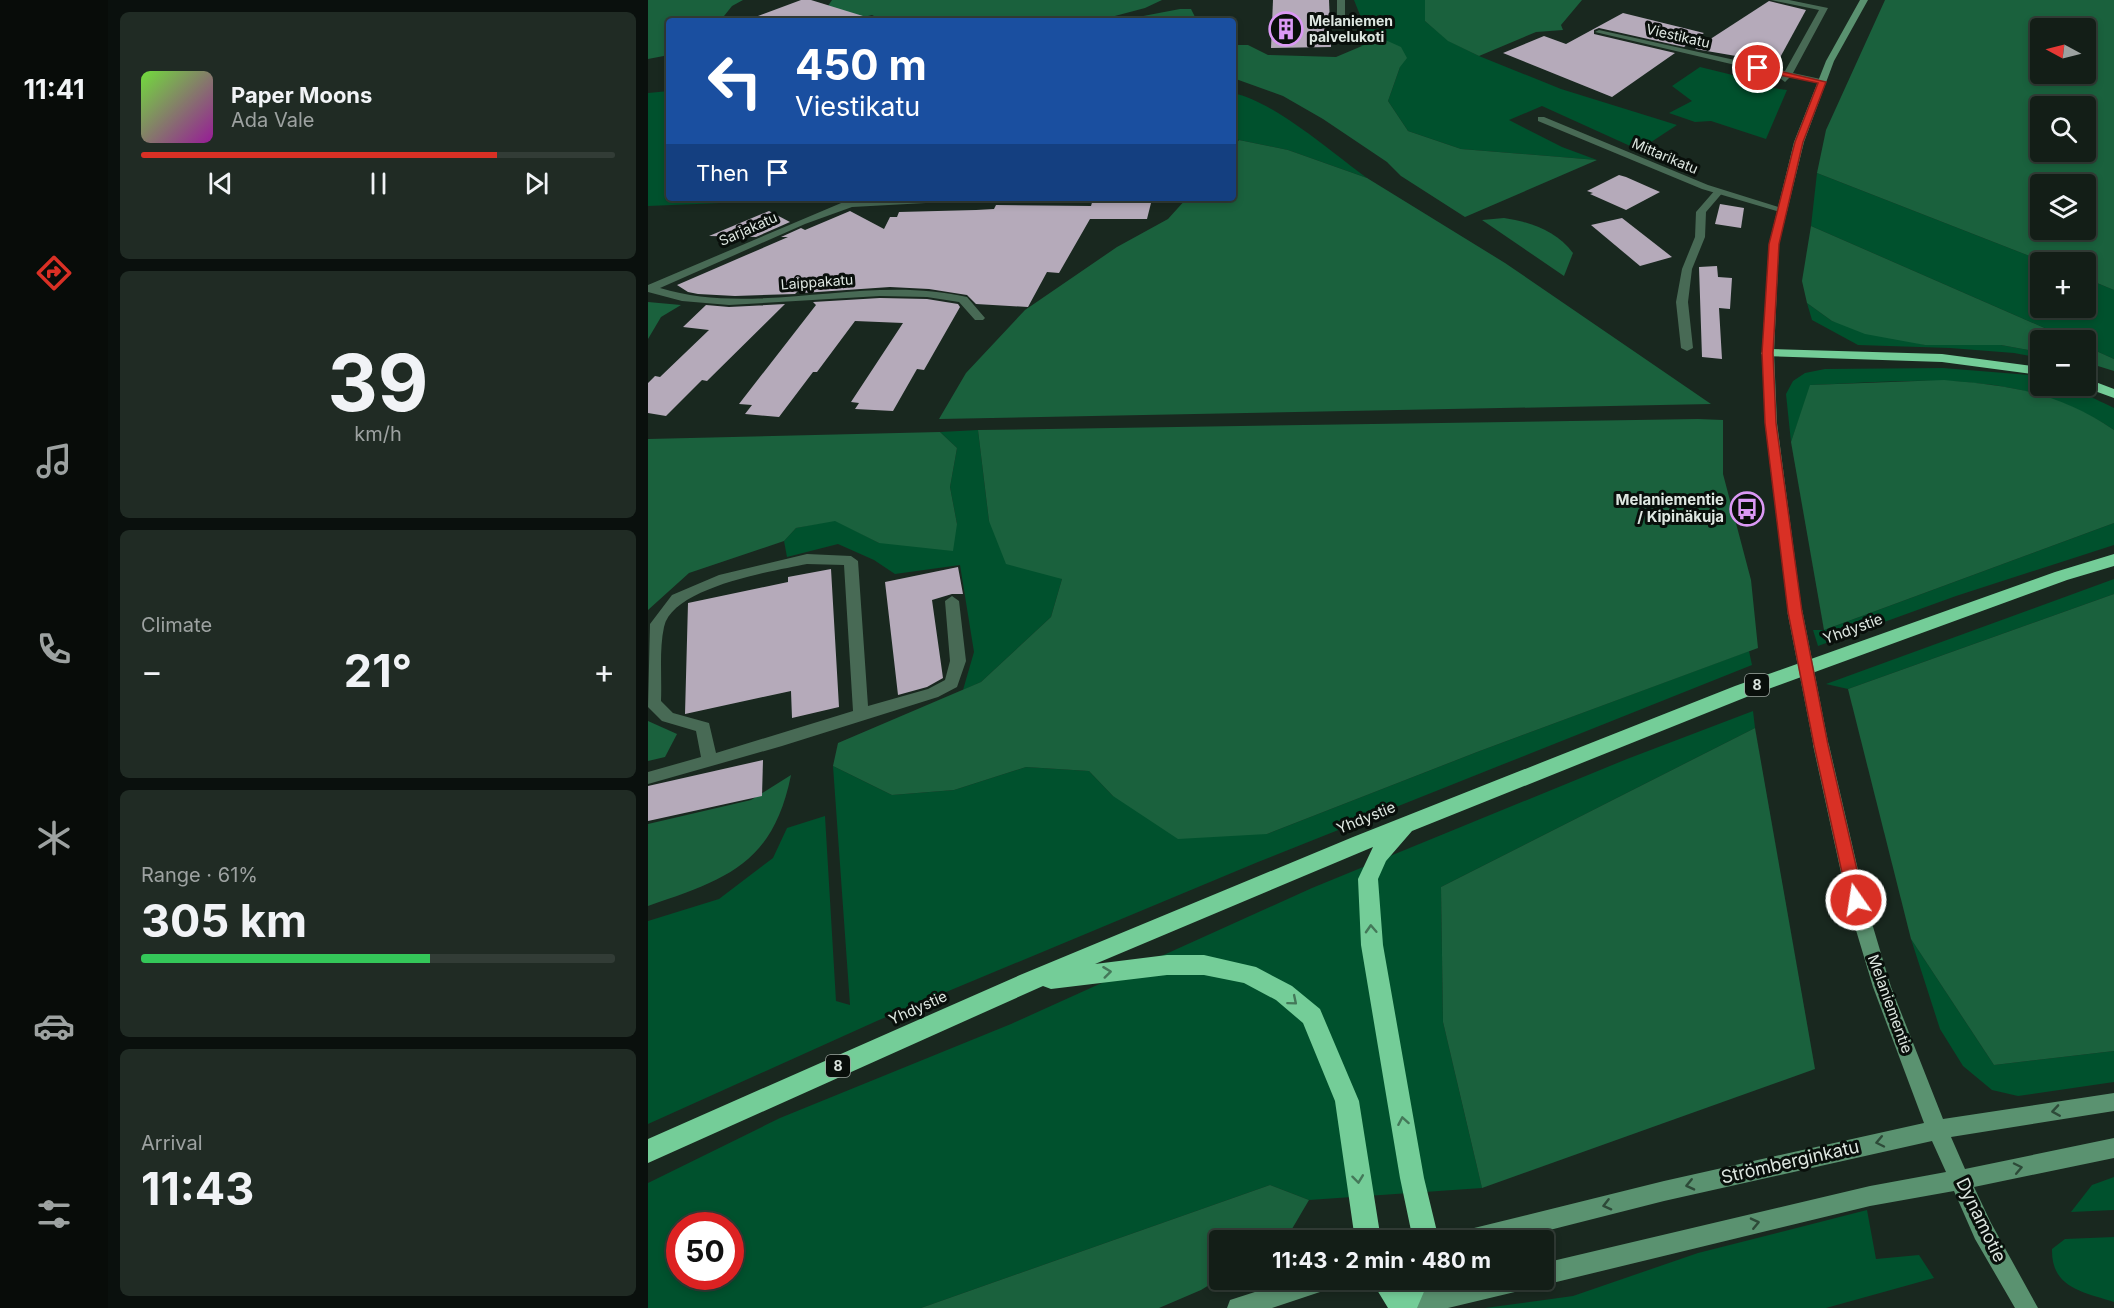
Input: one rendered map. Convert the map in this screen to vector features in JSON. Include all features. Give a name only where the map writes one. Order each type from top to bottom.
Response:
[{"type":"highway","points":[[1768,353],[1942,358],[2030,369]]},
{"type":"highway","points":[[2096,387],[2114,394]]},
{"type":"highway","name":"Yhdystie","points":[[648,1151],[1028,981],[1406,825],[1742,691],[2061,576],[2114,560]]},
{"type":"highway","points":[[1406,825],[1377,856],[1368,879],[1372,945],[1412,1178],[1424,1230]]},
{"type":"highway","points":[[1028,981],[1167,965],[1204,965],[1248,974],[1284,993],[1312,1016],[1347,1101],[1366,1230]]},
{"type":"highway","points":[[1391,1290],[1403,1308]]},
{"type":"highway","points":[[1403,1308],[1411,1290]]},
{"type":"main road","name":"Melaniementie","points":[[1864,0],[1830,61],[1799,142],[1774,244],[1768,353],[1771,423],[1795,612],[1821,745],[1859,910],[1882,987],[1937,1130]]},
{"type":"main road","name":"Strömberginkatu","points":[[1510,1230],[1664,1191],[1937,1130],[2114,1102]]},
{"type":"main road","name":"Dynamotie","points":[[1937,1130],[1983,1231],[2027,1308]]},
{"type":"main road","points":[[1554,1272],[1870,1196],[1961,1180],[2114,1148]]},
{"type":"main road","points":[[1238,1308],[1293,1290]]},
{"type":"main road","points":[[1403,1308],[1478,1290]]},
{"type":"street","points":[[1341,0],[1341,25]]},
{"type":"street","points":[[1775,0],[1824,8],[1786,77]]},
{"type":"street","name":"Viestikatu","points":[[1599,32],[1786,77],[1822,82]]},
{"type":"street","name":"Mittarikatu","points":[[1541,119],[1719,191],[1783,210]]},
{"type":"street","points":[[1687,348],[1682,302],[1687,269],[1700,237],[1701,212],[1719,191]]},
{"type":"street","name":"Sarjakatu","points":[[649,288],[855,201]]},
{"type":"street","name":"Laippakatu","points":[[649,288],[682,298],[737,302],[872,293],[927,294],[963,299],[979,318]]},
{"type":"street","points":[[710,761],[703,727],[668,717],[652,703],[657,624],[677,598],[724,578],[807,559],[851,561],[861,714]]},
{"type":"street","points":[[648,778],[797,738],[861,714],[933,693],[952,683],[958,661],[952,601]]},
{"type":"green space","points":[[648,0],[743,0],[732,6],[722,18],[666,18],[666,56],[648,59]]},
{"type":"green space","points":[[832,0],[1162,0],[1145,8],[1107,18],[878,18],[872,15],[860,18],[820,18]]},
{"type":"green space","points":[[1354,0],[1425,0],[1425,21],[1449,41],[1479,56],[1561,89],[1677,125],[1639,150],[1542,106],[1509,120],[1562,147],[1597,160],[1461,149],[1408,131],[1388,101],[1400,67],[1381,38],[1362,47],[1357,36],[1368,35]]},
{"type":"green space","points":[[1425,0],[1582,0],[1561,25],[1563,30],[1536,32],[1479,56],[1448,41],[1425,21]]},
{"type":"green space","points":[[1885,0],[2114,0],[2114,290],[2096,283],[2096,252],[2030,252],[2030,256],[1817,173],[1826,130]]},
{"type":"green space","points":[[1191,9],[1196,18],[1133,18]]},
{"type":"green space","points":[[1381,38],[1401,47],[1407,58],[1400,67],[1388,101],[1408,131],[1461,149],[1597,160],[1465,217],[1401,176],[1387,162],[1323,119],[1283,96],[1236,79],[1236,45],[1248,45],[1268,55],[1336,57]]},
{"type":"green space","points":[[1700,67],[1753,80],[1760,86],[1787,90],[1766,139],[1711,121],[1695,122],[1669,113],[1692,101],[1672,86]]},
{"type":"green space","points":[[666,91],[666,201],[722,201],[721,203],[648,206],[648,93]]},
{"type":"green space","points":[[1236,94],[1267,106],[1367,178],[1288,150],[1236,138]]},
{"type":"green space","points":[[1239,140],[1288,150],[1367,178],[1505,263],[1711,404],[939,419],[966,373],[1025,310],[1117,247],[1168,219],[1184,201],[1236,201],[1236,144]]},
{"type":"green space","points":[[1817,173],[2030,256],[2030,318],[2096,318],[2096,283],[2114,290],[2114,359],[2096,351],[2096,330],[2049,330],[1811,226]]},
{"type":"green space","points":[[1504,218],[1542,229],[1566,245],[1573,253],[1564,276],[1482,220]]},
{"type":"green space","points":[[1811,226],[2049,330],[2030,330],[2030,350],[2001,345],[1925,345],[1865,334],[1832,321],[1807,303],[1802,281]]},
{"type":"green space","points":[[648,302],[681,305],[661,317],[648,339]]},
{"type":"green space","points":[[1807,303],[1832,321],[1925,345],[2001,345],[2030,350],[2030,356],[1950,348],[1858,345],[1812,320]]},
{"type":"green space","points":[[2096,351],[2114,359],[2114,371],[2096,365]]},
{"type":"green space","points":[[1943,368],[2029,375],[2030,393],[1967,382],[1890,381],[1811,385],[1791,442],[1786,394],[1793,381],[1805,373],[1825,369]]},
{"type":"green space","points":[[1944,380],[2012,388],[2030,392],[2030,396],[2042,396],[2072,407],[2114,430],[2114,523],[1824,630],[1791,442],[1810,385]]},
{"type":"green space","points":[[2042,396],[2088,396],[2095,399],[2114,408],[2114,430],[2078,410]]},
{"type":"green space","points":[[1723,420],[1723,474],[1751,580],[1758,648],[1477,752],[1267,834],[1178,839],[1113,796],[1089,771],[1026,767],[954,790],[892,795],[833,766],[838,743],[981,682],[1051,617],[1062,579],[1006,564],[989,521],[978,430]]},
{"type":"green space","points":[[978,430],[989,521],[1062,579],[1051,617],[981,682],[963,690],[974,652],[960,565],[895,574],[874,560],[838,544],[787,557],[784,541],[796,528],[835,520],[879,543],[957,524],[950,487],[957,448],[940,432]]},
{"type":"green space","points":[[940,432],[957,448],[950,487],[957,524],[953,551],[879,543],[835,521],[796,528],[784,541],[689,573],[648,610],[648,439]]},
{"type":"green space","points":[[2114,523],[2114,545],[1956,596],[1818,646],[1813,630],[1824,630]]},
{"type":"green space","points":[[2114,579],[2114,594],[1848,689],[1826,684]]},
{"type":"green space","points":[[2114,594],[2114,1051],[1994,1065],[1911,939],[1848,689]]},
{"type":"green space","points":[[1749,651],[1752,665],[1258,862],[879,1020],[648,1124],[648,921],[719,899],[773,858],[787,828],[825,816],[836,1001],[850,1005],[833,766],[892,795],[954,790],[1026,767],[1089,771],[1113,796],[1267,834],[1477,752]]},
{"type":"green space","points":[[1753,711],[1755,728],[1441,887],[1443,1022],[1482,1188],[1309,1200],[1270,1185],[921,1308],[648,1308],[648,1183],[780,1118],[1011,1024],[1312,888],[1627,759]]},
{"type":"green space","points":[[648,721],[677,734],[665,757],[648,761]]},
{"type":"green space","points":[[1755,728],[1815,1069],[1482,1188],[1443,1022],[1441,887]]},
{"type":"green space","points":[[791,775],[783,805],[772,829],[759,848],[742,864],[701,887],[648,906],[648,824],[751,800]]},
{"type":"green space","points":[[1911,939],[1994,1065],[2114,1051],[2114,1082],[2018,1096],[1992,1090],[1963,1066],[1940,1029]]},
{"type":"green space","points":[[2114,1177],[2114,1210],[2071,1212],[2092,1185]]},
{"type":"green space","points":[[1270,1185],[1309,1200],[1291,1230],[1209,1230],[1209,1285],[1159,1308],[921,1308]]},
{"type":"green space","points":[[1867,1210],[1876,1259],[1919,1255],[1934,1278],[1826,1308],[1485,1308],[1573,1296],[1698,1253]]},
{"type":"green space","points":[[2114,1237],[2114,1302],[2080,1291],[2063,1280],[2057,1272],[2052,1249],[2065,1239]]},
{"type":"building","points":[[801,0],[811,0],[863,16],[863,18],[753,18]]},
{"type":"building","name":"Melaniemen palvelukoti","points":[[1273,0],[1329,0],[1331,47],[1271,48]]},
{"type":"building","points":[[1769,1],[1806,10],[1777,63],[1695,49]]},
{"type":"building","points":[[1623,13],[1704,33],[1684,47],[1599,28],[1594,30],[1594,34],[1675,53],[1612,97],[1503,53],[1544,36],[1566,44]]},
{"type":"building","points":[[1619,175],[1660,192],[1626,210],[1587,191]]},
{"type":"building","points":[[1092,201],[1152,201],[1147,219],[1090,219],[1059,273],[1047,272],[1028,307],[976,304],[967,295],[929,289],[890,287],[803,293],[799,290],[795,294],[735,296],[698,294],[688,292],[677,285],[788,237],[781,237],[801,228],[805,230],[850,211],[884,229],[890,217],[897,217],[899,212],[994,209],[996,205],[1091,206]]},
{"type":"building","points":[[1720,204],[1744,208],[1741,228],[1715,224]]},
{"type":"building","points":[[769,211],[790,222],[756,237],[709,236]]},
{"type":"building","points":[[1622,218],[1672,257],[1640,266],[1591,225]]},
{"type":"building","points":[[1717,266],[1718,277],[1732,278],[1730,309],[1719,308],[1722,359],[1702,357],[1699,267]]},
{"type":"building","points":[[880,298],[927,299],[958,304],[960,307],[924,370],[917,369],[893,411],[855,409],[859,403],[851,402],[903,323],[855,321],[817,372],[813,372],[779,417],[745,414],[752,405],[739,404],[816,305],[813,302]]},
{"type":"building","points":[[785,304],[707,381],[702,380],[666,416],[648,413],[648,383],[655,376],[660,377],[709,330],[683,327],[706,305],[729,307]]},
{"type":"building","points":[[958,567],[963,594],[952,594],[932,600],[943,678],[927,687],[898,695],[885,582]]},
{"type":"building","points":[[831,569],[839,707],[792,718],[791,691],[685,714],[688,603],[788,582],[788,577]]},
{"type":"building","points":[[763,760],[762,796],[648,821],[648,786]]},
{"type":"place","name":"Melaniemen palvelukoti","points":[[1286,29]]},
{"type":"place","name":"Melaniementie / Kipinäkuja","points":[[1747,509]]},
{"type":"route","points":[[1758,68],[1822,82],[1799,142],[1774,244],[1770,283],[1768,353],[1771,423],[1795,612],[1821,745],[1856,900]]}]
